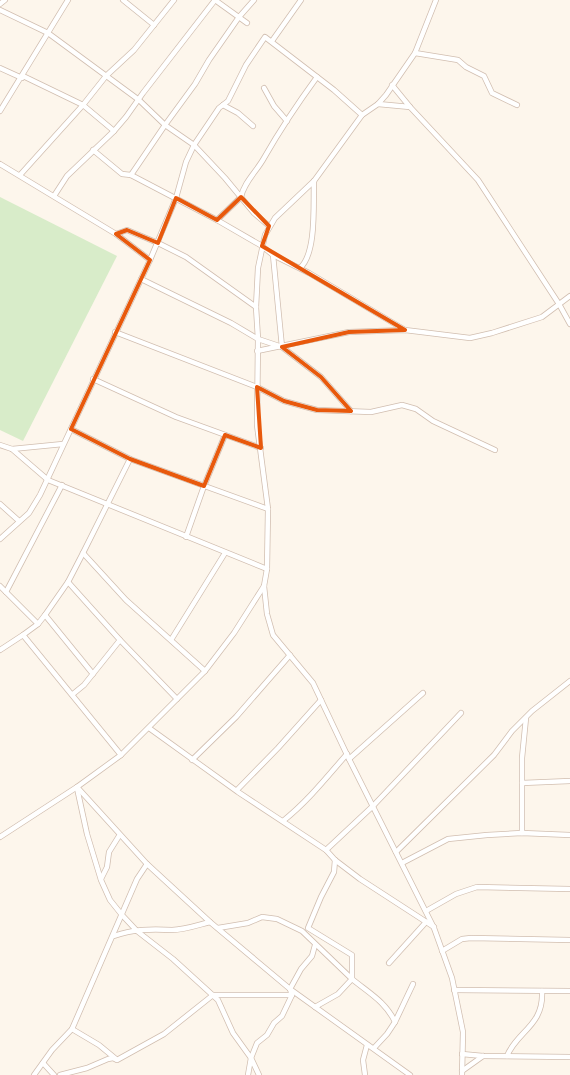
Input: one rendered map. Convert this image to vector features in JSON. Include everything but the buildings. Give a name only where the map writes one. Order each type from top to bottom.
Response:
[{"type":"street","points":[[0,4],[5,0]]},
{"type":"street","points":[[0,111],[68,0]]},
{"type":"street","points":[[123,0],[154,25]]},
{"type":"street","points":[[20,175],[83,105],[106,76],[134,50],[174,0]]},
{"type":"street","points":[[54,196],[67,176],[114,131],[215,0],[247,23]]},
{"type":"street","points":[[132,175],[165,124],[195,84],[238,17],[254,0]]},
{"type":"street","points":[[272,41],[301,0]]},
{"type":"street","points":[[436,0],[415,53],[378,104],[362,115],[314,181],[274,218],[269,226],[262,246],[258,268],[256,308],[258,339],[257,425],[268,509],[267,569],[264,586],[267,614],[273,635],[313,683],[434,928],[452,978],[462,1032],[462,1073]]},
{"type":"street","points":[[0,10],[48,33],[139,100],[165,124],[194,145],[254,213],[269,226]]},
{"type":"street","points":[[0,540],[29,513],[48,480],[93,379],[158,243],[176,198],[186,162],[194,145],[219,108],[228,101],[246,65],[265,37],[362,115]]},
{"type":"street","points":[[415,53],[458,60],[466,67],[484,76],[492,93],[517,105]]},
{"type":"street","points":[[0,68],[83,105],[114,131]]},
{"type":"street","points":[[217,220],[241,197],[250,178],[264,159],[269,148],[317,77]]},
{"type":"street","points":[[392,85],[410,108],[478,180],[570,324]]},
{"type":"street","points":[[264,88],[274,106],[287,121]]},
{"type":"street","points":[[378,104],[410,108]]},
{"type":"street","points":[[223,105],[238,113],[252,126]]},
{"type":"street","points":[[93,150],[122,174],[132,175],[217,220],[262,246],[273,255],[300,268],[404,330]]},
{"type":"street","points":[[0,164],[116,234],[150,260]]},
{"type":"street","points":[[300,268],[308,257],[310,246],[314,181]]},
{"type":"street","points":[[116,234],[127,230],[186,257],[256,308]]},
{"type":"street","points":[[273,255],[282,346]]},
{"type":"street","points":[[141,279],[231,323],[258,339],[282,346],[321,377],[351,411]]},
{"type":"street","points":[[257,351],[349,332],[404,330],[470,338],[542,317],[570,296]]},
{"type":"street","points":[[115,332],[257,387],[284,401],[317,410],[370,412],[402,405],[416,409],[433,421],[495,450]]},
{"type":"street","points":[[93,379],[176,416],[261,448]]},
{"type":"street","points":[[71,429],[130,459],[268,509]]},
{"type":"street","points":[[186,537],[225,435]]},
{"type":"street","points":[[12,449],[63,444]]},
{"type":"street","points":[[0,445],[12,449],[48,480],[267,569]]},
{"type":"street","points":[[0,650],[38,624],[68,582],[130,459]]},
{"type":"street","points":[[6,592],[62,485]]},
{"type":"street","points":[[0,504],[19,521]]},
{"type":"street","points":[[83,553],[126,600],[205,671]]},
{"type":"street","points":[[171,640],[226,553]]},
{"type":"street","points":[[68,582],[177,699]]},
{"type":"street","points":[[0,586],[38,624]]},
{"type":"street","points":[[0,836],[76,787],[121,755],[205,671],[234,633],[264,586]]},
{"type":"street","points":[[45,615],[93,674]]},
{"type":"street","points":[[23,635],[121,755]]},
{"type":"street","points":[[73,694],[93,674],[120,640]]},
{"type":"street","points":[[192,760],[236,717],[290,656]]},
{"type":"street","points":[[396,852],[494,756],[512,731],[526,717],[570,681]]},
{"type":"street","points":[[283,821],[301,807],[348,756],[423,692]]},
{"type":"street","points":[[237,790],[322,700]]},
{"type":"street","points":[[326,850],[373,806],[462,713]]},
{"type":"street","points":[[522,833],[522,783],[526,717]]},
{"type":"street","points":[[149,728],[192,760],[326,850],[335,860],[360,879],[434,928]]},
{"type":"street","points":[[522,783],[570,781]]},
{"type":"street","points":[[76,787],[119,836],[210,922],[290,988],[366,1045],[374,1048],[410,1075]]},
{"type":"street","points":[[76,787],[100,880],[110,900],[137,931],[174,959],[214,995],[233,1033],[259,1075]]},
{"type":"street","points":[[402,863],[448,839],[522,833],[570,835]]},
{"type":"street","points":[[100,880],[107,867],[109,852],[119,836]]},
{"type":"street","points":[[302,931],[308,928],[334,872],[335,860]]},
{"type":"street","points":[[34,1075],[52,1050],[72,1029],[136,879],[147,864]]},
{"type":"street","points":[[426,911],[456,894],[477,887],[570,889]]},
{"type":"street","points":[[218,928],[248,923],[262,917],[270,917],[302,931],[352,979],[390,1010],[395,1022]]},
{"type":"street","points":[[113,936],[125,932],[157,928],[173,930],[210,922]]},
{"type":"street","points":[[389,963],[426,922]]},
{"type":"street","points":[[308,928],[352,955],[352,979],[338,994],[315,1007]]},
{"type":"street","points":[[442,951],[462,939],[471,938],[570,940]]},
{"type":"street","points":[[248,1075],[250,1058],[257,1043],[267,1035],[274,1023],[282,1016],[292,995],[290,988],[301,969],[312,956],[316,945]]},
{"type":"street","points":[[374,1048],[395,1022],[413,984]]},
{"type":"street","points":[[454,990],[570,991]]},
{"type":"street","points":[[507,1056],[510,1049],[533,1024],[542,1002],[542,991]]},
{"type":"street","points":[[60,1075],[87,1068],[108,1059],[113,1058],[117,1060],[164,1034],[214,995],[292,995]]},
{"type":"street","points":[[72,1029],[99,1045],[117,1060]]},
{"type":"street","points":[[364,1075],[363,1060],[366,1045]]},
{"type":"street","points":[[462,1054],[570,1057]]},
{"type":"street","points":[[462,1073],[483,1056]]},
{"type":"street","points":[[43,1064],[54,1075]]},
{"type":"highlighted area","points":[[241,197],[269,226],[262,246],[405,330],[349,332],[282,347],[321,377],[351,411],[317,410],[284,401],[257,387],[261,448],[225,435],[204,486],[130,459],[71,429],[150,260],[116,234],[127,230],[158,243],[176,198],[217,220]]},
{"type":"green space","points":[[0,197],[117,256],[23,441],[0,430]]}]
